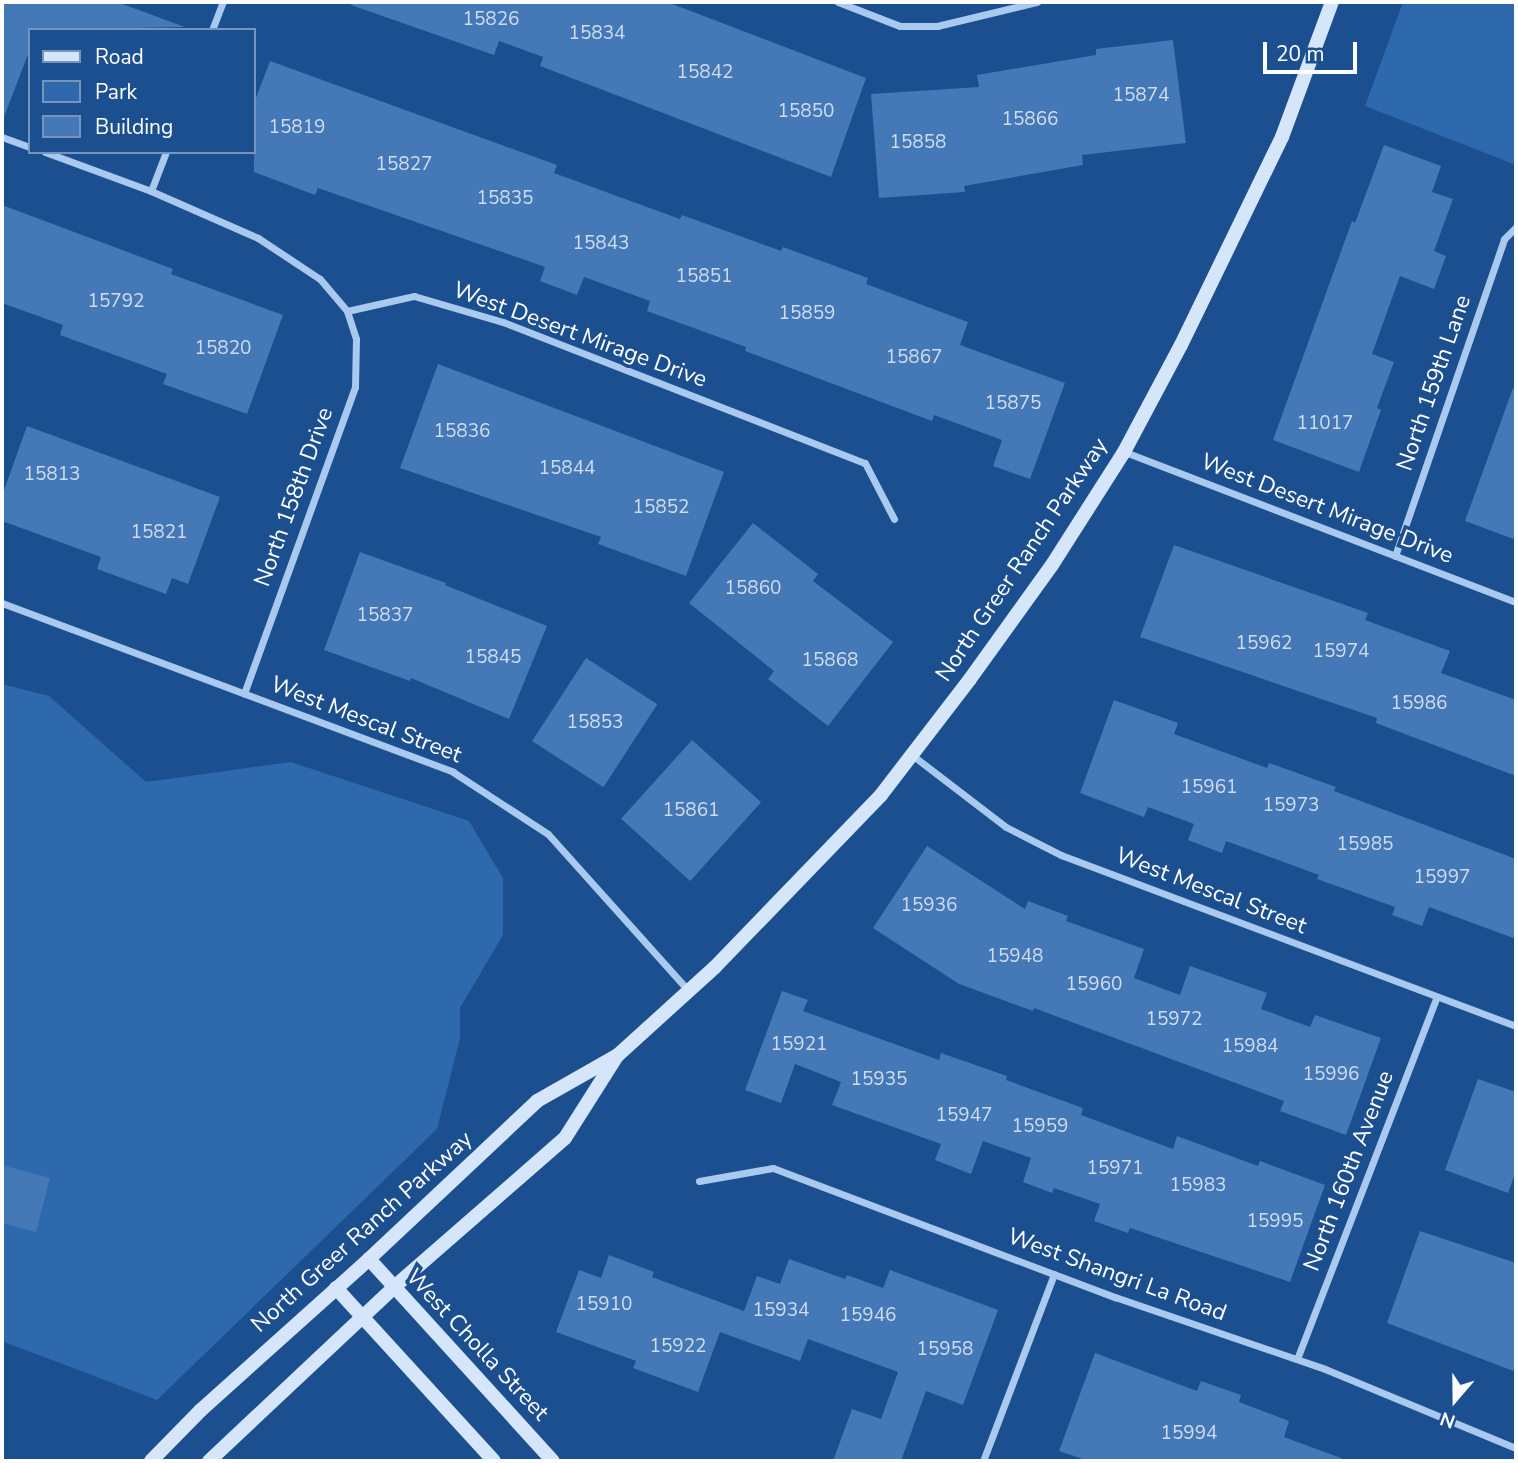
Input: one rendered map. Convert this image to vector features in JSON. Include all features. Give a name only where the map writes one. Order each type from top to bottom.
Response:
[{"type":"street","points":[[213,28],[223,2]]},
{"type":"street","points":[[838,2],[900,26],[937,26],[1037,2]]},
{"type":"street","name":"North Greer Ranch Parkway","points":[[151,1461],[201,1410],[369,1259],[537,1101],[618,1055],[689,991],[872,804],[1052,565],[1124,452],[1181,345],[1282,137],[1331,2]]},
{"type":"street","points":[[2,137],[28,146]]},
{"type":"street","points":[[50,154],[151,191],[258,238],[320,279],[347,311]]},
{"type":"street","points":[[151,191],[165,154]]},
{"type":"street","name":"North 159th Lane","points":[[1395,556],[1504,239],[1516,227]]},
{"type":"street","name":"West Desert Mirage Drive","points":[[347,311],[414,296],[503,322],[865,463],[894,519]]},
{"type":"street","name":"North 158th Drive","points":[[243,694],[355,387],[356,339],[347,311]]},
{"type":"street","name":"West Desert Mirage Drive","points":[[1124,452],[1516,602]]},
{"type":"street","name":"West Mescal Street","points":[[2,603],[453,772],[548,834],[689,991]]},
{"type":"street","name":"West Mescal Street","points":[[911,755],[1006,827],[1061,855],[1516,1026]]},
{"type":"street","name":"North 160th Avenue","points":[[1297,1359],[1437,997]]},
{"type":"street","name":"North Greer Ranch Parkway","points":[[209,1461],[393,1288],[565,1138],[618,1055]]},
{"type":"street","name":"West Shangri La Road","points":[[699,1181],[773,1168],[1054,1274],[1297,1359],[1516,1448]]},
{"type":"street","name":"West Cholla Street","points":[[369,1259],[553,1461]]},
{"type":"street","points":[[983,1461],[1054,1274]]},
{"type":"street","points":[[336,1288],[494,1461]]},
{"type":"green space","points":[[1403,2],[1516,2],[1516,165],[1365,106]]},
{"type":"green space","points":[[2,684],[49,696],[146,782],[291,762],[469,821],[503,878],[503,935],[460,1008],[460,1038],[437,1129],[157,1400],[2,1341]]},
{"type":"building","points":[[2,2],[117,2],[185,27],[28,28],[28,54],[4,117]]},
{"type":"building","points":[[352,2],[667,2],[866,78],[831,177],[540,66],[543,57],[499,41],[494,55],[351,5]]},
{"type":"building","points":[[1173,40],[1186,143],[1082,155],[1083,165],[964,186],[965,192],[879,198],[871,94],[979,87],[977,75],[1096,55],[1096,49]]},
{"type":"building","points":[[270,61],[557,165],[554,173],[680,219],[682,215],[781,251],[783,247],[868,278],[866,284],[968,322],[960,345],[1065,383],[1030,479],[993,466],[1002,440],[934,415],[932,421],[745,351],[746,347],[647,311],[650,301],[584,277],[577,295],[540,281],[545,267],[318,188],[315,195],[254,172],[256,98]]},
{"type":"building","points":[[1384,145],[1441,166],[1432,192],[1453,199],[1434,251],[1446,256],[1434,289],[1400,276],[1372,354],[1394,362],[1377,408],[1381,410],[1359,472],[1273,440],[1352,221],[1355,223]]},
{"type":"building","points":[[2,205],[173,269],[171,274],[283,315],[247,414],[163,384],[167,374],[60,335],[63,325],[2,303]]},
{"type":"building","points":[[438,364],[724,472],[686,576],[598,544],[601,537],[400,468]]},
{"type":"building","points":[[1513,388],[1516,389],[1516,540],[1465,521]]},
{"type":"building","points":[[27,426],[220,497],[188,584],[172,578],[166,594],[97,569],[101,557],[2,521],[2,496]]},
{"type":"building","points":[[753,523],[818,574],[813,581],[893,642],[828,726],[768,679],[774,671],[689,603]]},
{"type":"building","points":[[1174,545],[1368,613],[1365,620],[1450,651],[1441,673],[1516,700],[1516,776],[1376,723],[1377,718],[1140,637]]},
{"type":"building","points":[[360,552],[446,583],[445,585],[547,626],[509,719],[411,678],[410,681],[324,650]]},
{"type":"building","points":[[586,658],[657,704],[603,787],[532,741]]},
{"type":"building","points":[[1114,700],[1178,723],[1174,734],[1267,768],[1269,763],[1336,787],[1334,791],[1516,859],[1516,939],[1429,907],[1422,926],[1392,915],[1395,907],[1317,879],[1319,875],[1226,841],[1222,853],[1188,840],[1194,824],[1148,807],[1144,817],[1080,793]]},
{"type":"building","points":[[692,740],[761,802],[690,881],[621,819]]},
{"type":"building","points":[[927,846],[1025,909],[1028,901],[1068,916],[1066,921],[1144,949],[1134,978],[1180,995],[1190,966],[1267,993],[1261,1009],[1310,1027],[1315,1015],[1381,1038],[1346,1135],[1280,1111],[1284,1101],[1034,1008],[1033,1011],[959,984],[873,928]]},
{"type":"building","points":[[782,991],[808,1000],[803,1011],[939,1060],[941,1053],[1007,1076],[1006,1080],[1083,1108],[1081,1115],[1173,1149],[1177,1136],[1258,1166],[1260,1161],[1325,1185],[1290,1282],[1130,1228],[1128,1233],[1094,1221],[1100,1204],[1054,1188],[1052,1193],[1023,1182],[1031,1158],[983,1141],[971,1174],[935,1160],[941,1144],[832,1105],[841,1082],[795,1064],[781,1103],[745,1090]]},
{"type":"building","points":[[1478,1079],[1516,1092],[1516,1171],[1508,1193],[1445,1170]]},
{"type":"building","points":[[2,1165],[50,1178],[36,1232],[2,1223]]},
{"type":"building","points":[[1420,1231],[1516,1263],[1516,1372],[1387,1323]]},
{"type":"building","points":[[609,1255],[654,1272],[652,1277],[744,1311],[757,1276],[780,1284],[789,1259],[845,1279],[847,1275],[883,1288],[890,1270],[998,1310],[963,1405],[926,1391],[901,1461],[833,1461],[852,1409],[881,1419],[898,1372],[808,1339],[800,1361],[720,1332],[698,1392],[633,1368],[636,1361],[556,1332],[579,1270],[601,1278]]},
{"type":"building","points":[[1095,1353],[1197,1391],[1201,1381],[1241,1395],[1239,1402],[1289,1421],[1284,1437],[1341,1458],[1341,1461],[1089,1461],[1059,1451]]}]
